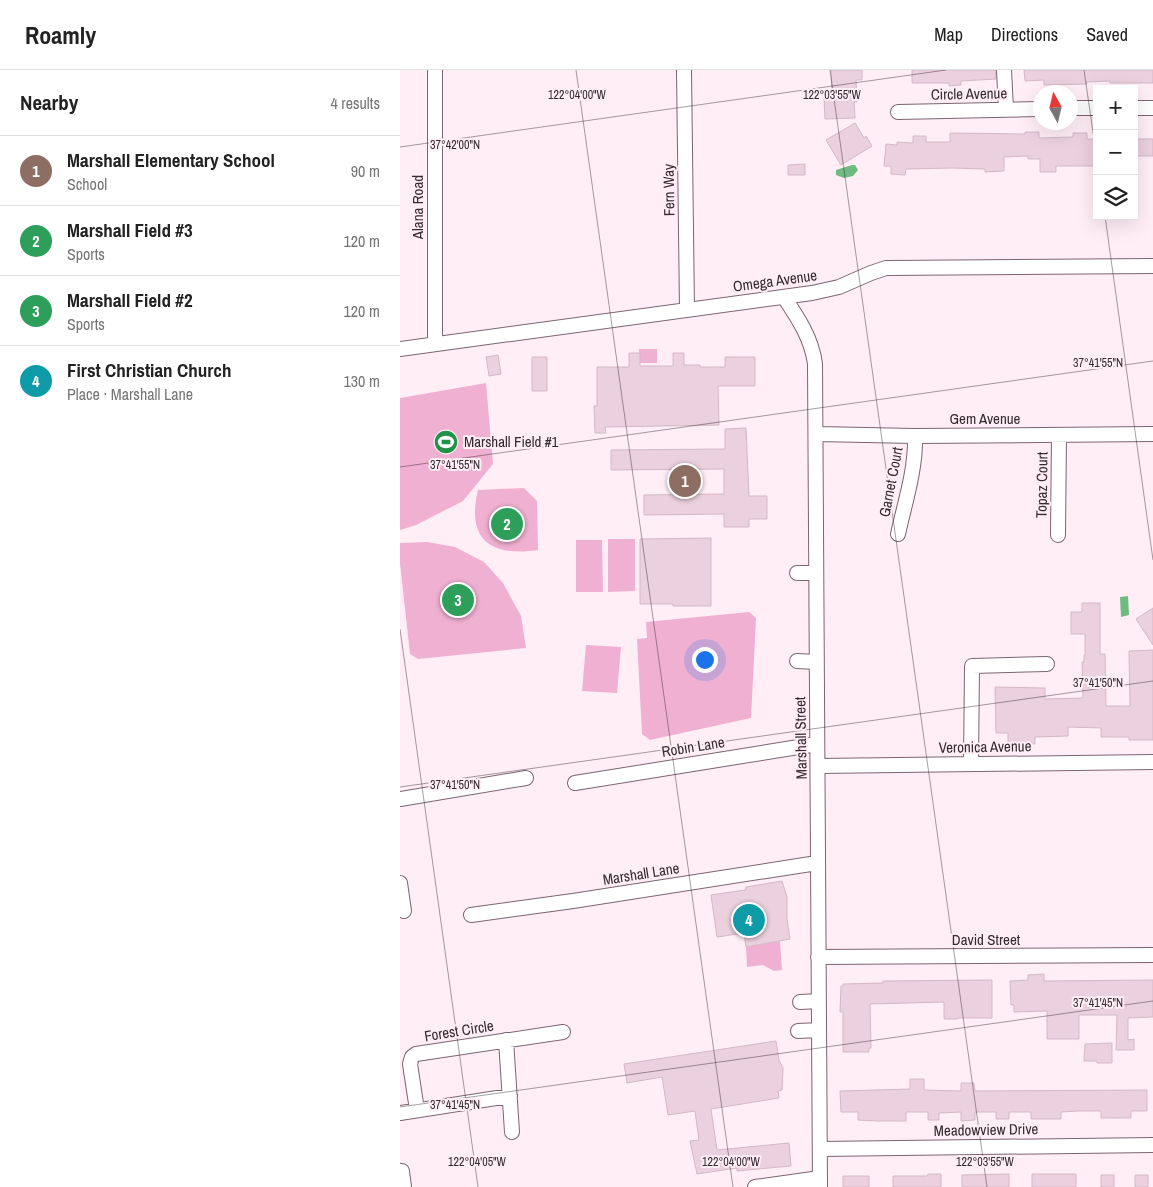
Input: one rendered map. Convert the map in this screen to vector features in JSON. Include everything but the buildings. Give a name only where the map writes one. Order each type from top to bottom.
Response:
[{"type":"street","name":"Alana Road","points":[[434,70],[434,344]]},
{"type":"street","name":"Fern Way","points":[[684,70],[687,310]]},
{"type":"street","points":[[1004,70],[1006,109]]},
{"type":"street","name":"Circle Avenue","points":[[898,112],[1033,108]]},
{"type":"street","points":[[1078,108],[1093,108]]},
{"type":"street","points":[[1138,108],[1153,108]]},
{"type":"street","name":"Omega Avenue","points":[[400,349],[784,297],[839,287],[886,268],[1153,266]]},
{"type":"street","name":"Marshall Street","points":[[784,297],[799,319],[814,357],[820,1182]]},
{"type":"street","name":"Gem Avenue","points":[[816,434],[915,436],[1153,434]]},
{"type":"street","name":"Topaz Court","points":[[1058,535],[1059,435]]},
{"type":"street","name":"Garnet Court","points":[[898,534],[912,471],[915,436]]},
{"type":"street","points":[[797,573],[816,573]]},
{"type":"street","points":[[797,662],[816,662]]},
{"type":"street","points":[[971,763],[972,666],[1047,664]]},
{"type":"street","name":"Robin Lane","points":[[575,783],[817,744]]},
{"type":"street","name":"Veronica Avenue","points":[[818,766],[1153,762]]},
{"type":"street","points":[[400,799],[526,778]]},
{"type":"street","name":"Marshall Lane","points":[[471,915],[817,863]]},
{"type":"street","points":[[400,883],[404,911]]},
{"type":"street","name":"David Street","points":[[818,957],[1153,955]]},
{"type":"street","points":[[800,1002],[818,1001]]},
{"type":"street","points":[[798,1031],[819,1030]]},
{"type":"street","name":"Forest Circle","points":[[417,1110],[410,1064],[414,1055],[563,1032]]},
{"type":"street","name":"Forest Circle","points":[[506,1040],[512,1132]]},
{"type":"street","points":[[400,1113],[510,1096]]},
{"type":"street","name":"Meadowview Drive","points":[[820,1149],[1153,1145]]},
{"type":"street","points":[[400,1171],[402,1171],[404,1187]]},
{"type":"street","points":[[755,1187],[820,1182]]},
{"type":"shaded area","points":[[855,165],[858,170],[853,176],[844,178],[836,175],[836,170]]},
{"type":"shaded area","points":[[639,349],[657,349],[657,363],[639,363]]},
{"type":"shaded area","name":"Marshall Field #1","points":[[486,383],[493,464],[463,501],[416,525],[400,530],[400,398]]},
{"type":"shaded area","points":[[524,488],[537,501],[538,550],[507,551],[495,547],[479,533],[475,507],[478,490]]},
{"type":"shaded area","points":[[608,539],[635,539],[635,591],[608,592]]},
{"type":"shaded area","points":[[576,540],[602,540],[603,592],[576,592]]},
{"type":"shaded area","points":[[427,542],[455,547],[484,562],[503,583],[521,616],[526,648],[418,659],[410,654],[400,563],[400,543]]},
{"type":"shaded area","points":[[1128,596],[1129,615],[1121,617],[1120,597]]},
{"type":"shaded area","points":[[749,612],[756,618],[751,718],[650,740],[642,734],[637,639],[647,638],[646,622]]},
{"type":"shaded area","points":[[586,645],[621,647],[617,693],[582,691]]},
{"type":"shaded area","points":[[780,941],[782,970],[774,971],[763,965],[747,967],[746,947]]},
{"type":"place","name":"Marshall Field #1","points":[[446,442]]},
{"type":"place","name":"Marshall Elementary School","points":[[685,481]]},
{"type":"place","name":"Marshall Field #3","points":[[507,524]]},
{"type":"place","name":"Marshall Field #2","points":[[458,600]]},
{"type":"place","name":"First Christian Church","points":[[749,920]]}]
